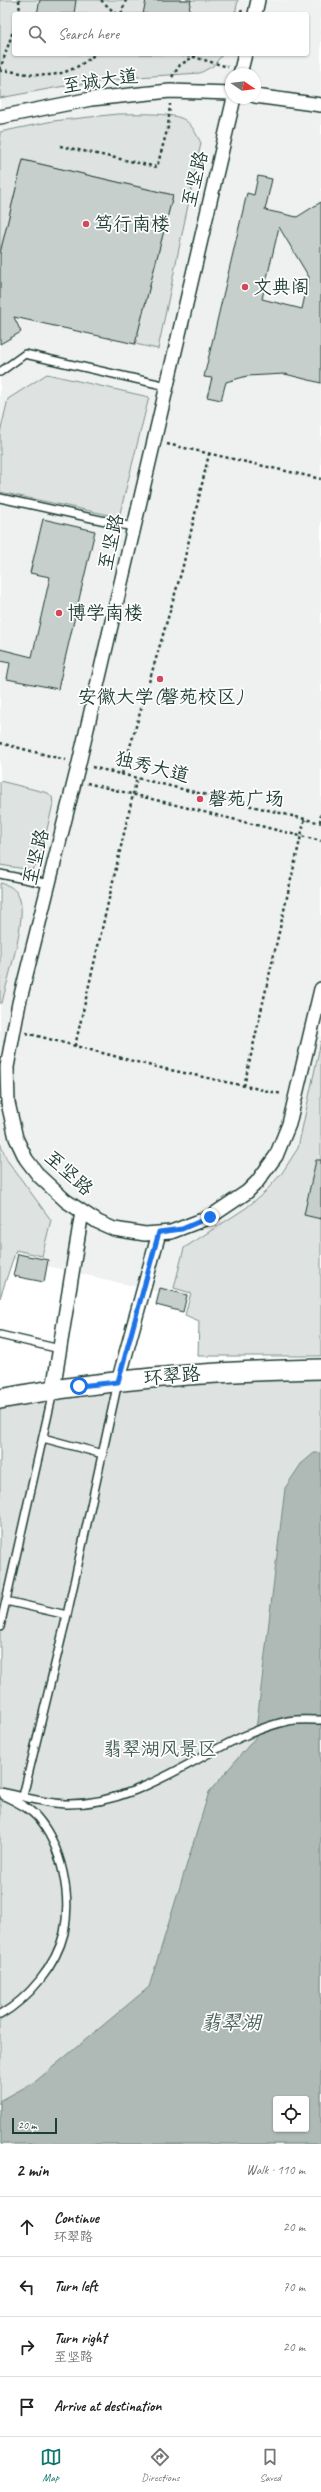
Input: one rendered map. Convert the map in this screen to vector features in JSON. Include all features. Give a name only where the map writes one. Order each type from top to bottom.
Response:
[{"type":"street","points":[[255,12],[258,0]]},
{"type":"street","points":[[241,68],[244,56]]},
{"type":"street","name":"至诚大道","points":[[0,117],[91,100],[170,91],[225,93]]},
{"type":"street","points":[[261,97],[321,105]]},
{"type":"street","name":"至坚路","points":[[233,104],[133,528],[80,763],[29,961],[14,1030],[7,1067],[8,1103],[16,1138],[26,1159],[39,1176],[82,1212],[114,1229],[145,1234],[182,1229],[210,1217],[234,1202],[257,1182],[276,1156],[289,1124],[321,989]]},
{"type":"street","points":[[53,1390],[82,1212]]},
{"type":"street","points":[[118,1382],[159,1232]]},
{"type":"street","name":"环翠路","points":[[0,1399],[53,1390],[118,1382],[224,1372],[321,1369]]},
{"type":"lane","points":[[0,372],[25,354],[167,386]]},
{"type":"lane","points":[[0,498],[133,528]]},
{"type":"lane","points":[[0,874],[49,884]]},
{"type":"lane","points":[[0,1335],[60,1349]]},
{"type":"lane","points":[[23,1796],[67,1615],[118,1382]]},
{"type":"lane","points":[[0,1627],[53,1390]]},
{"type":"lane","points":[[43,1438],[103,1454]]},
{"type":"lane","points":[[6,1601],[67,1615]]},
{"type":"lane","points":[[0,1793],[68,1804],[109,1798],[145,1787],[241,1738],[276,1725],[289,1721],[321,1720]]},
{"type":"lane","points":[[0,1793],[17,1801],[37,1817],[54,1846],[64,1878],[65,1908],[64,1933],[50,1964],[26,1996],[0,2015]]},
{"type":"path","points":[[19,0],[20,12]]},
{"type":"path","points":[[101,0],[114,12]]},
{"type":"path","points":[[121,12],[126,0]]},
{"type":"path","points":[[12,34],[0,70],[42,76],[67,73],[80,66],[92,56]]},
{"type":"path","points":[[187,56],[226,68]]},
{"type":"path","points":[[60,146],[157,167],[168,127],[171,78],[180,65],[194,57]]},
{"type":"path","points":[[154,441],[321,479]]},
{"type":"path","points":[[122,774],[182,570],[209,454]]},
{"type":"path","name":"独秀大道","points":[[0,743],[305,818],[320,823]]},
{"type":"path","points":[[75,1046],[137,777]]},
{"type":"path","points":[[75,780],[321,841]]},
{"type":"path","points":[[320,823],[321,814]]},
{"type":"path","points":[[244,1086],[305,818]]},
{"type":"path","points":[[14,1030],[75,1046],[295,1097]]},
{"type":"shaded area","name":"安徽大学(磬苑校区)","points":[[0,0],[321,0],[321,1356],[198,1356],[199,1321],[185,1315],[189,1300],[186,1300],[183,1312],[156,1305],[159,1292],[47,1266],[13,1276],[16,1260],[13,1260],[0,1298]]},
{"type":"green space","points":[[0,0],[238,0],[235,12],[12,12],[12,56],[221,56],[213,66],[200,73],[137,77],[59,87],[0,98]]},
{"type":"green space","points":[[118,114],[153,114],[179,117],[190,125],[201,143],[158,349],[135,344],[173,195],[23,160],[0,254],[0,132],[53,121]]},
{"type":"green space","points":[[47,374],[149,397],[119,517],[0,492],[0,433],[8,399]]},
{"type":"green space","points":[[0,781],[48,793],[52,797],[53,804],[39,863],[32,870],[0,865]]},
{"type":"green space","points":[[0,883],[9,886],[16,891],[21,906],[21,919],[16,949],[2,1003],[0,1003]]},
{"type":"green space","points":[[321,1041],[321,1356],[198,1356],[199,1321],[185,1315],[191,1293],[174,1288],[184,1248],[246,1208],[264,1193],[282,1173],[298,1148]]},
{"type":"green space","points":[[0,1143],[7,1160],[51,1220],[42,1256],[16,1250],[0,1298]]},
{"type":"green space","name":"翡翠湖风景区","points":[[321,1369],[321,2144],[0,2144],[0,1399]]},
{"type":"water","name":"翡翠湖","points":[[314,1453],[321,1453],[321,2144],[0,2144],[0,2101],[36,2081],[149,1987],[209,1792],[255,1738],[285,1488],[301,1464]]},
{"type":"building","points":[[40,0],[76,0],[74,12],[37,12]]},
{"type":"building","points":[[146,0],[191,0],[188,12],[143,12]]},
{"type":"building","name":"笃行南楼","points":[[23,160],[173,195],[135,344],[14,317],[21,332],[0,344],[0,253]]},
{"type":"building","name":"文典阁","points":[[258,176],[272,179],[265,210],[297,217],[321,202],[321,383],[285,374],[247,376],[226,382],[221,400],[207,397],[212,378],[204,377],[247,193],[254,195]],"holes":[[[279,227],[309,277],[302,309],[262,299]]]},
{"type":"building","name":"博学南楼","points":[[43,519],[95,531],[58,689],[7,679],[10,663],[0,661],[0,649],[32,657],[50,577],[30,573]]},
{"type":"building","points":[[316,1160],[321,1160],[321,1219],[304,1215]]},
{"type":"building","points":[[18,1254],[48,1260],[44,1282],[13,1276]]},
{"type":"building","points":[[160,1288],[187,1295],[183,1312],[156,1305]]},
{"type":"place","name":"笃行南楼","points":[[86,224]]},
{"type":"place","name":"文典阁","points":[[245,287]]},
{"type":"place","name":"博学南楼","points":[[59,613]]},
{"type":"place","name":"安徽大学(磬苑校区)","points":[[160,679]]},
{"type":"place","name":"磬苑广场","points":[[200,799]]},
{"type":"route","points":[[79,1386],[118,1382],[159,1232],[171,1232],[182,1229],[210,1217]]}]
